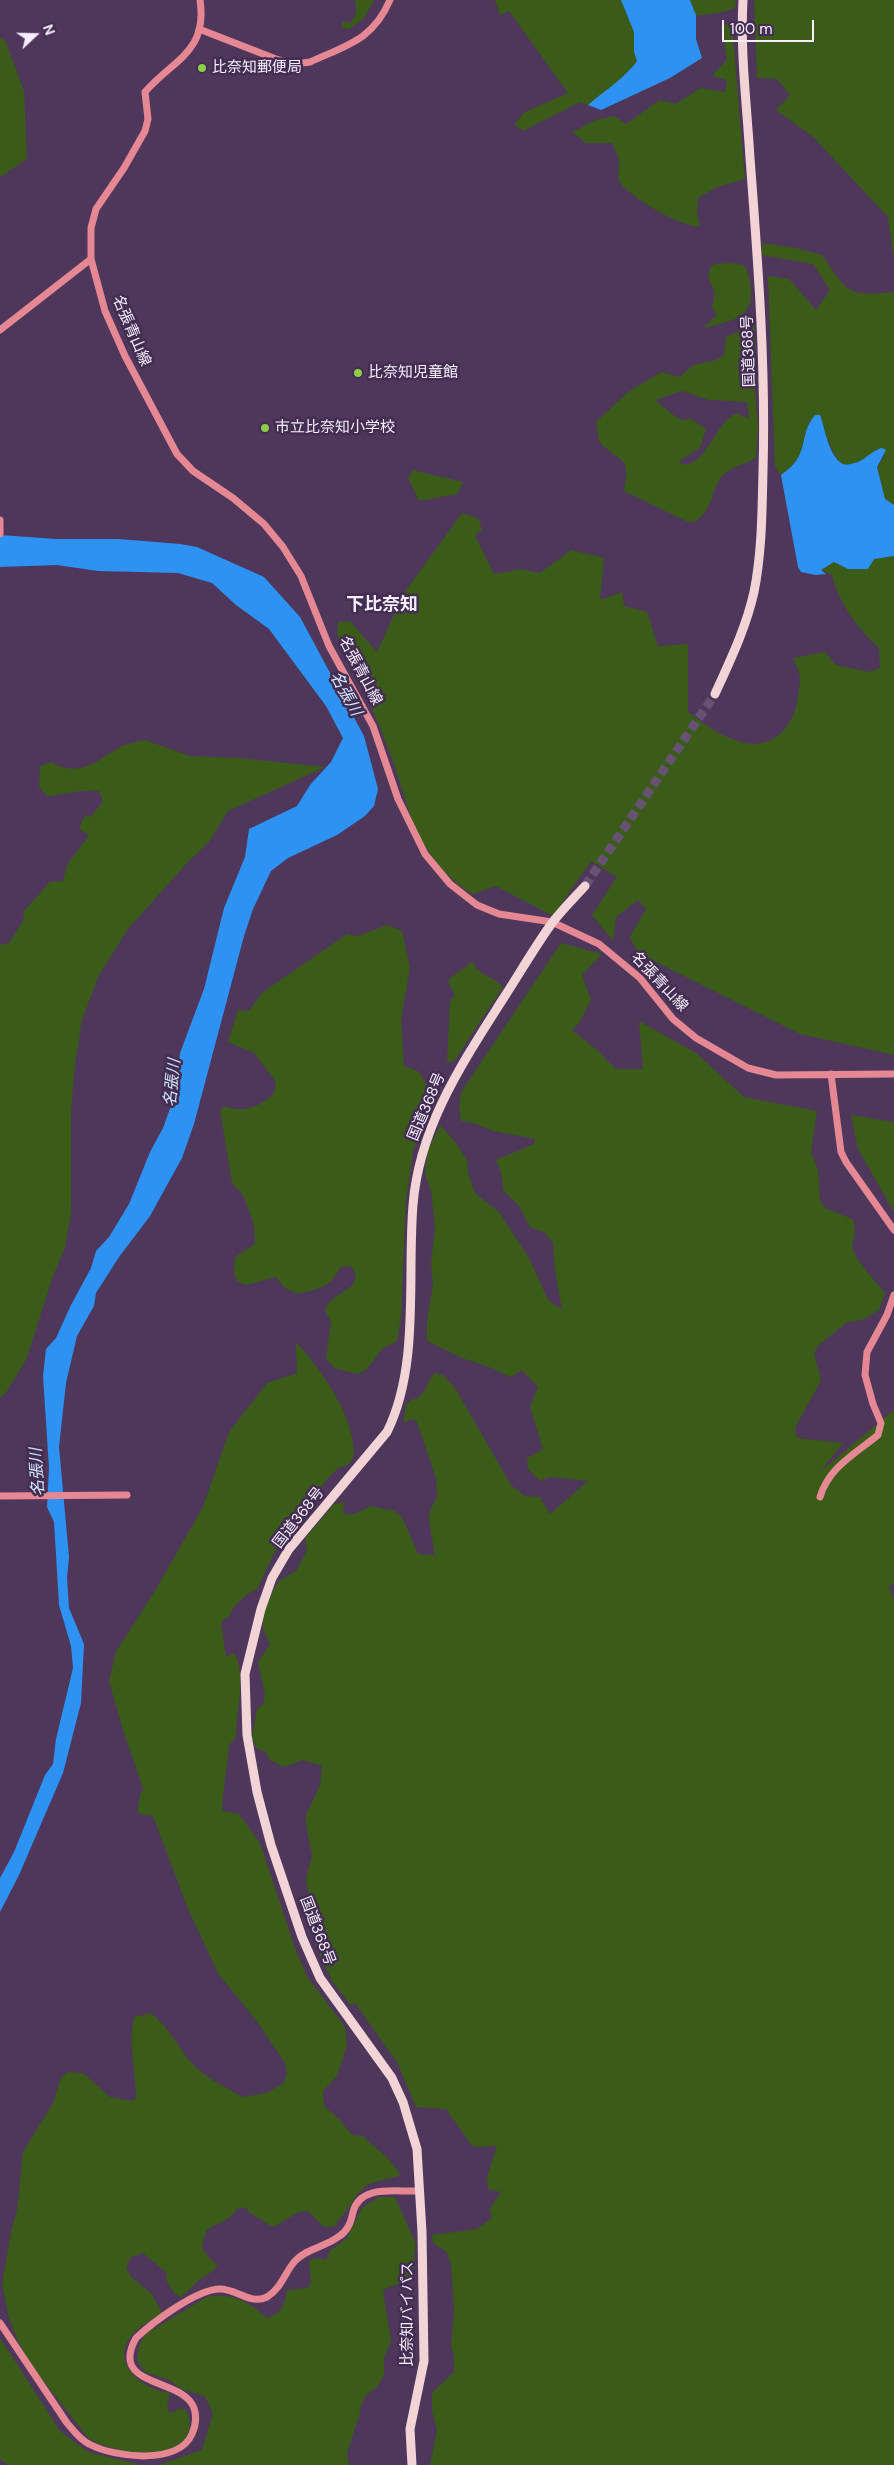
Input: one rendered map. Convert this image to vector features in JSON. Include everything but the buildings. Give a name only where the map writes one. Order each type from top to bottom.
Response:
[{"type":"highway","name":"国道368号","points":[[716,694],[742,632],[753,593],[760,560],[762,518],[763,366],[743,49],[743,0]]},
{"type":"highway","name":"国道368号","points":[[419,2191],[417,2149],[403,2102],[392,2078],[320,1978],[299,1928],[271,1845],[257,1792],[247,1734],[245,1674],[261,1609],[272,1578],[304,1530],[387,1432],[396,1414],[402,1393],[410,1316],[413,1203],[426,1138],[446,1091],[552,922],[585,886]]},
{"type":"highway","name":"比奈知バイパス","points":[[412,2465],[410,2429],[424,2361],[419,2191]]},
{"type":"main road","name":"名張青山線","points":[[200,0],[201,17],[194,43],[182,58],[145,92],[148,119],[145,131],[124,168],[96,209],[91,228],[91,259],[105,311],[116,339],[177,454],[193,471],[233,498],[264,524],[283,546],[301,576],[329,646],[373,726],[398,799],[425,854],[450,884],[477,905],[499,914],[552,922],[599,944],[640,978],[673,1019],[696,1038],[723,1055],[762,1072],[793,1075],[894,1074]]},
{"type":"main road","points":[[199,29],[276,60],[288,63],[303,63],[317,59],[369,33],[383,16],[390,0]]},
{"type":"main road","points":[[0,330],[91,259]]},
{"type":"main road","points":[[0,520],[0,532]]},
{"type":"main road","points":[[831,1074],[841,1152],[894,1230]]},
{"type":"main road","points":[[820,1497],[829,1477],[842,1461],[878,1435],[881,1423],[873,1404],[865,1375],[867,1352],[887,1314],[894,1295]]},
{"type":"main road","points":[[0,1496],[127,1495]]},
{"type":"main road","points":[[0,2323],[67,2423],[76,2435],[88,2444],[102,2450],[146,2456],[177,2452],[186,2446],[195,2428],[196,2413],[192,2404],[180,2392],[147,2381],[139,2375],[130,2359],[131,2347],[136,2338],[202,2292],[221,2288],[238,2292],[249,2299],[268,2296],[276,2289],[300,2257],[338,2238],[345,2232],[350,2224],[355,2206],[365,2194],[419,2191]]},
{"type":"green space","points":[[355,0],[374,0],[364,18],[349,29],[342,28],[342,22],[351,22],[355,16]]},
{"type":"green space","points":[[495,0],[621,0],[634,32],[634,52],[637,61],[620,79],[588,105],[580,102],[523,131],[514,125],[525,112],[568,93],[509,11],[500,15]]},
{"type":"green space","points":[[690,0],[735,0],[736,7],[716,13],[696,15]]},
{"type":"green space","points":[[754,0],[894,0],[894,259],[888,217],[813,137],[776,110],[790,95],[777,79],[757,78]]},
{"type":"green space","points":[[732,23],[745,179],[717,187],[698,198],[697,213],[700,226],[693,226],[656,210],[631,194],[623,186],[619,180],[619,161],[612,143],[586,143],[572,132],[596,120],[614,116],[626,124],[660,100],[676,104],[700,88],[725,92],[727,80],[712,76],[727,59],[721,26]]},
{"type":"green space","points":[[0,38],[5,40],[24,91],[27,159],[0,177]]},
{"type":"green space","points":[[762,243],[796,248],[822,255],[844,285],[857,293],[894,292],[894,505],[885,499],[877,467],[885,455],[877,449],[850,465],[842,463],[833,452],[819,415],[809,422],[801,452],[793,464],[781,475],[775,467],[768,276],[789,279],[816,310],[830,290],[813,264],[762,255]]},
{"type":"green space","points":[[730,263],[744,265],[746,269],[751,288],[749,304],[741,315],[734,319],[703,328],[717,315],[712,307],[715,293],[708,277],[711,266]]},
{"type":"green space","points":[[754,325],[756,347],[748,352],[738,367],[741,387],[745,389],[754,386],[755,391],[758,426],[756,457],[726,472],[718,482],[704,513],[694,522],[688,522],[624,491],[626,479],[625,464],[599,441],[596,422],[628,392],[661,372],[680,377],[693,365],[716,360],[724,355],[726,337]],"holes":[[[682,391],[709,400],[747,402],[749,419],[737,413],[729,418],[697,460],[690,464],[681,464],[680,460],[700,448],[706,429],[690,418],[680,419],[655,400]]]},
{"type":"green space","points":[[413,470],[463,482],[457,494],[419,501],[408,478]]},
{"type":"green space","points":[[462,513],[479,519],[482,530],[475,535],[494,574],[522,569],[540,573],[571,550],[604,558],[600,600],[622,592],[624,606],[647,612],[658,646],[688,644],[688,712],[722,735],[746,743],[757,744],[767,742],[775,738],[789,723],[794,713],[800,684],[798,670],[793,658],[825,652],[836,665],[869,672],[880,668],[879,648],[850,615],[839,596],[832,575],[821,570],[834,562],[848,569],[874,559],[894,556],[894,1055],[800,1034],[638,953],[630,937],[646,909],[638,900],[616,917],[613,941],[592,915],[617,877],[591,861],[553,916],[496,886],[473,894],[452,879],[434,859],[419,836],[379,724],[344,656],[337,631],[338,622],[350,621],[377,652],[404,593]]},
{"type":"green space","points":[[145,740],[190,756],[239,758],[325,767],[228,811],[209,842],[187,863],[128,929],[99,975],[82,1020],[75,1064],[71,1113],[71,1213],[65,1248],[54,1273],[26,1360],[7,1391],[0,1398],[0,945],[9,943],[24,919],[23,912],[50,882],[63,881],[67,865],[89,835],[79,829],[85,815],[91,817],[103,801],[99,791],[47,796],[39,787],[40,766],[51,762],[61,767],[80,768],[96,762],[122,746]]},
{"type":"green space","points":[[387,925],[402,931],[410,968],[401,1020],[404,1066],[418,1071],[427,1085],[431,1098],[413,1152],[406,1200],[401,1316],[397,1341],[382,1349],[367,1369],[358,1374],[334,1368],[326,1358],[331,1322],[325,1310],[330,1301],[353,1285],[356,1275],[351,1266],[340,1267],[332,1279],[323,1286],[297,1294],[284,1287],[276,1277],[246,1285],[237,1281],[234,1272],[235,1257],[255,1244],[254,1225],[243,1195],[232,1183],[220,1111],[224,1106],[244,1109],[261,1103],[273,1095],[276,1082],[254,1053],[228,1042],[238,1010],[249,1011],[263,992],[347,934],[358,936]]},
{"type":"green space","points":[[561,943],[602,954],[582,975],[591,1000],[579,1023],[572,1030],[597,1050],[616,1069],[643,1069],[639,1021],[696,1053],[744,1097],[817,1111],[811,1152],[818,1169],[820,1200],[825,1208],[852,1219],[855,1228],[853,1249],[855,1254],[885,1293],[879,1310],[864,1319],[846,1323],[819,1345],[814,1353],[821,1380],[795,1428],[797,1438],[843,1443],[820,1472],[894,1410],[894,1583],[889,1586],[894,1600],[894,2465],[430,2465],[437,2430],[432,2411],[432,2393],[454,2372],[454,2358],[451,2345],[454,2311],[451,2264],[446,2251],[433,2243],[432,2235],[477,2229],[493,2217],[489,2210],[501,2192],[488,2189],[487,2177],[497,2146],[473,2147],[446,2109],[416,2107],[397,2062],[355,2003],[351,2005],[333,1983],[313,1939],[314,1928],[306,1879],[312,1855],[306,1815],[320,1785],[322,1766],[303,1760],[284,1767],[270,1760],[266,1752],[256,1748],[252,1737],[257,1709],[263,1705],[265,1695],[258,1662],[270,1644],[263,1628],[263,1610],[278,1582],[297,1570],[307,1550],[305,1538],[334,1504],[344,1502],[343,1514],[355,1514],[370,1506],[395,1511],[403,1519],[418,1554],[435,1555],[429,1521],[430,1510],[437,1497],[436,1478],[417,1422],[412,1419],[403,1423],[406,1405],[423,1393],[435,1373],[443,1375],[455,1388],[511,1485],[525,1496],[540,1497],[550,1514],[588,1481],[550,1477],[540,1481],[528,1469],[527,1458],[543,1449],[530,1407],[538,1387],[522,1370],[510,1377],[492,1368],[462,1358],[427,1341],[427,1319],[433,1285],[431,1263],[435,1228],[431,1190],[425,1175],[428,1150],[440,1125],[456,1143],[467,1160],[468,1173],[475,1193],[499,1212],[529,1258],[548,1300],[562,1310],[555,1271],[553,1243],[544,1232],[530,1227],[519,1206],[503,1190],[501,1172],[496,1160],[534,1144],[535,1139],[493,1131],[474,1123],[461,1121],[459,1106],[461,1092]]},
{"type":"green space","points":[[472,962],[479,971],[503,987],[455,1060],[447,1063],[450,1001],[455,995],[448,982],[450,978]]},
{"type":"green space","points":[[851,1115],[894,1122],[894,1212],[858,1149]]},
{"type":"green space","points":[[296,1342],[326,1380],[343,1410],[353,1441],[354,1456],[348,1465],[338,1468],[327,1479],[320,1490],[317,1500],[300,1513],[283,1535],[257,1589],[246,1595],[233,1608],[229,1616],[221,1622],[226,1657],[234,1653],[240,1672],[236,1737],[229,1745],[222,1811],[239,1814],[260,1843],[296,1951],[308,1978],[345,2027],[347,2045],[337,2076],[323,2091],[324,2106],[340,2120],[352,2135],[363,2136],[383,2154],[400,2175],[366,2186],[337,2221],[337,2226],[324,2227],[308,2211],[299,2212],[273,2227],[250,2213],[245,2207],[237,2209],[227,2219],[206,2231],[202,2247],[209,2258],[218,2265],[181,2297],[174,2293],[166,2280],[167,2273],[143,2253],[131,2257],[126,2267],[131,2277],[152,2294],[162,2313],[144,2324],[129,2339],[125,2349],[125,2359],[128,2368],[134,2376],[151,2388],[170,2393],[167,2408],[170,2413],[179,2409],[185,2409],[189,2417],[190,2426],[182,2442],[172,2449],[143,2453],[127,2451],[112,2448],[88,2438],[29,2362],[9,2318],[2,2284],[11,2232],[17,2211],[23,2152],[53,2103],[61,2078],[68,2072],[83,2073],[110,2097],[132,2101],[136,2098],[132,2048],[134,2017],[151,2013],[167,2029],[188,2059],[200,2071],[243,2097],[266,2093],[283,2084],[287,2074],[285,2063],[256,2020],[219,1975],[188,1909],[153,1816],[137,1813],[141,1791],[144,1791],[123,1730],[109,1681],[116,1652],[156,1589],[203,1507],[229,1432],[267,1383],[297,1373]]},
{"type":"green space","points":[[379,2197],[395,2197],[416,2244],[414,2267],[409,2279],[383,2290],[391,2341],[384,2358],[384,2375],[377,2387],[366,2395],[361,2405],[347,2453],[349,2465],[159,2465],[202,2450],[213,2413],[205,2396],[181,2389],[171,2381],[145,2372],[137,2360],[140,2343],[146,2334],[205,2298],[213,2296],[238,2299],[253,2307],[266,2318],[271,2317],[279,2312],[285,2300],[287,2290],[307,2288],[311,2283],[309,2261],[317,2258],[326,2260],[330,2251],[347,2238],[362,2208]]},
{"type":"green space","points":[[0,2338],[60,2431],[88,2452],[141,2465],[8,2465],[0,2459]]},
{"type":"water","points":[[621,0],[690,0],[696,15],[696,39],[702,58],[670,78],[601,110],[588,105],[620,79],[637,61],[634,52],[634,32]]},
{"type":"water","points":[[815,415],[820,415],[834,455],[845,465],[858,462],[879,449],[886,450],[877,467],[885,499],[894,505],[894,556],[874,559],[868,569],[848,569],[834,562],[821,570],[826,574],[816,575],[801,572],[798,567],[781,475],[797,460],[801,452],[806,430]]},
{"type":"water","points":[[0,535],[56,539],[119,539],[180,544],[197,547],[264,577],[300,617],[364,736],[378,789],[374,806],[365,816],[337,835],[288,858],[271,871],[253,909],[244,936],[194,1124],[182,1158],[150,1216],[119,1257],[96,1293],[94,1306],[77,1336],[66,1383],[59,1447],[69,1557],[67,1578],[69,1608],[84,1644],[81,1703],[63,1773],[19,1875],[0,1912],[0,1878],[14,1852],[45,1775],[53,1764],[56,1739],[73,1668],[71,1646],[59,1605],[54,1522],[47,1507],[49,1468],[43,1376],[46,1349],[56,1338],[91,1268],[96,1251],[109,1237],[129,1204],[150,1152],[163,1128],[176,1092],[180,1053],[204,989],[224,908],[245,857],[249,829],[297,806],[310,785],[331,762],[343,738],[326,706],[269,629],[236,605],[212,583],[178,573],[98,571],[57,565],[0,567]]},
{"type":"tunnel","points":[[585,886],[715,694]]},
{"type":"place","name":"比奈知郵便局","points":[[202,68]]},
{"type":"place","name":"比奈知児童館","points":[[358,373]]},
{"type":"place","name":"市立比奈知小学校","points":[[265,428]]},
{"type":"district","name":"下比奈知","points":[[382,605]]},
{"type":"water label","name":"名張川","points":[[345,694]]},
{"type":"water label","name":"名張川","points":[[173,1083]]},
{"type":"water label","name":"名張川","points":[[38,1472]]}]
